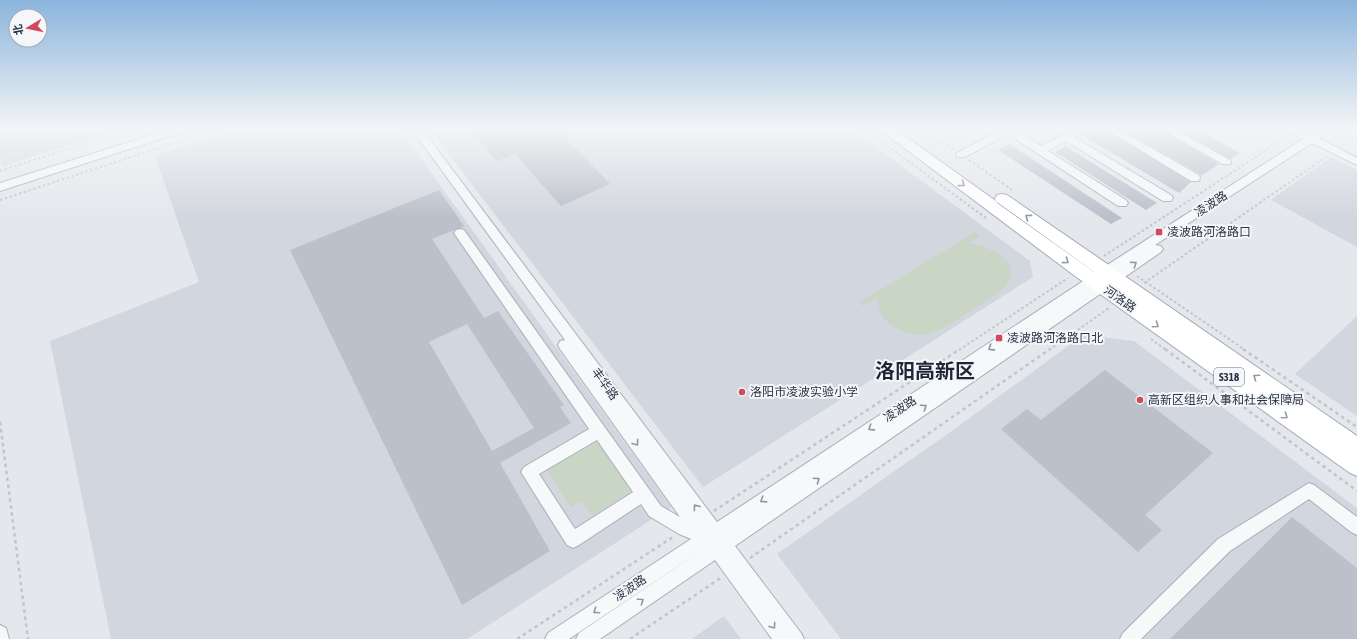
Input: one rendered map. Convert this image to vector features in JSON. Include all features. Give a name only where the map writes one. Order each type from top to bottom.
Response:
[{"type":"main road","name":"河洛路","points":[[928,158],[1098,275]]},
{"type":"main road","name":"河洛路","points":[[942,158],[1357,467]]},
{"type":"main road","name":"河洛路","points":[[1126,296],[1357,447]]},
{"type":"street","points":[[0,182],[75,158]]},
{"type":"street","points":[[0,187],[91,158]]},
{"type":"street","name":"丰华路","points":[[430,158],[694,524],[711,534]]},
{"type":"street","name":"丰华路","points":[[438,158],[704,518],[711,534],[795,639]]},
{"type":"street","points":[[1051,158],[1122,203]]},
{"type":"street","points":[[1100,158],[1167,198]]},
{"type":"street","points":[[1160,158],[1195,178]]},
{"type":"street","points":[[1219,158],[1226,162]]},
{"type":"street","name":"凌波路","points":[[554,639],[1098,275],[1284,158]]},
{"type":"street","points":[[460,233],[655,511],[685,529],[711,534]]},
{"type":"street","name":"凌波路","points":[[585,639],[720,546],[1098,275]]},
{"type":"street","points":[[599,431],[530,472],[573,540],[644,494]]},
{"type":"street","points":[[1129,639],[1224,546],[1309,490],[1357,526]]},
{"type":"street","name":"丰华路","points":[[736,567],[783,639]]},
{"type":"street","points":[[0,634],[0,639]]},
{"type":"path","points":[[0,170],[39,158]]},
{"type":"path","points":[[0,200],[128,158]]},
{"type":"path","points":[[704,518],[1068,278],[1098,275],[1257,158]]},
{"type":"path","points":[[630,639],[1324,158]]},
{"type":"path","points":[[0,422],[28,639]]},
{"type":"path","points":[[516,639],[685,529]]},
{"type":"shaded area","points":[[1,158],[28,158],[2,166]]},
{"type":"shaded area","points":[[156,158],[420,158],[671,507],[467,639],[111,639],[50,341],[199,282]]},
{"type":"shaded area","name":"洛阳市凌波实验小学","points":[[452,158],[890,158],[1030,261],[1033,277],[703,487]]},
{"type":"shaded area","points":[[1330,158],[1357,170],[1357,247],[1271,200]]},
{"type":"shaded area","points":[[1357,316],[1357,416],[1295,374]]},
{"type":"shaded area","points":[[1083,335],[1134,341],[1357,508],[1357,639],[841,639],[777,554],[953,430]]},
{"type":"shaded area","points":[[724,616],[741,639],[692,639]]},
{"type":"green space","points":[[975,232],[980,236],[968,243],[986,248],[1002,257],[1008,264],[1011,271],[1010,279],[1004,288],[955,321],[935,332],[919,335],[901,330],[889,323],[879,310],[878,298],[863,306],[859,303]]},
{"type":"green space","points":[[597,441],[632,490],[592,516],[582,501],[571,508],[547,470]]},
{"type":"building","points":[[494,158],[505,158],[497,161]]},
{"type":"building","points":[[518,158],[585,158],[610,184],[561,206]]},
{"type":"building","points":[[1010,158],[1030,158],[1122,218],[1111,224]]},
{"type":"building","points":[[1064,158],[1084,158],[1157,203],[1146,210]]},
{"type":"building","points":[[1120,158],[1152,158],[1191,182],[1179,193]]},
{"type":"building","points":[[1172,158],[1209,158],[1219,164],[1201,176]]},
{"type":"building","points":[[439,190],[464,226],[432,239],[484,318],[498,311],[564,405],[560,407],[571,423],[500,463],[550,551],[462,605],[290,250]],"holes":[[[467,324],[534,428],[492,451],[429,342]]]},
{"type":"building","points":[[1105,370],[1213,453],[1145,515],[1162,530],[1138,552],[1001,429],[1027,409],[1041,420]]},
{"type":"building","points":[[1292,517],[1357,568],[1357,639],[1170,639]]},
{"type":"place","name":"凌波路河洛路口","points":[[1159,232]]},
{"type":"place","name":"凌波路河洛路口北","points":[[999,338]]},
{"type":"place","name":"洛阳市凌波实验小学","points":[[742,392]]},
{"type":"place","name":"高新区组织人事和社会保障局","points":[[1140,400]]},
{"type":"district","name":"洛阳高新区","points":[[925,371]]}]
